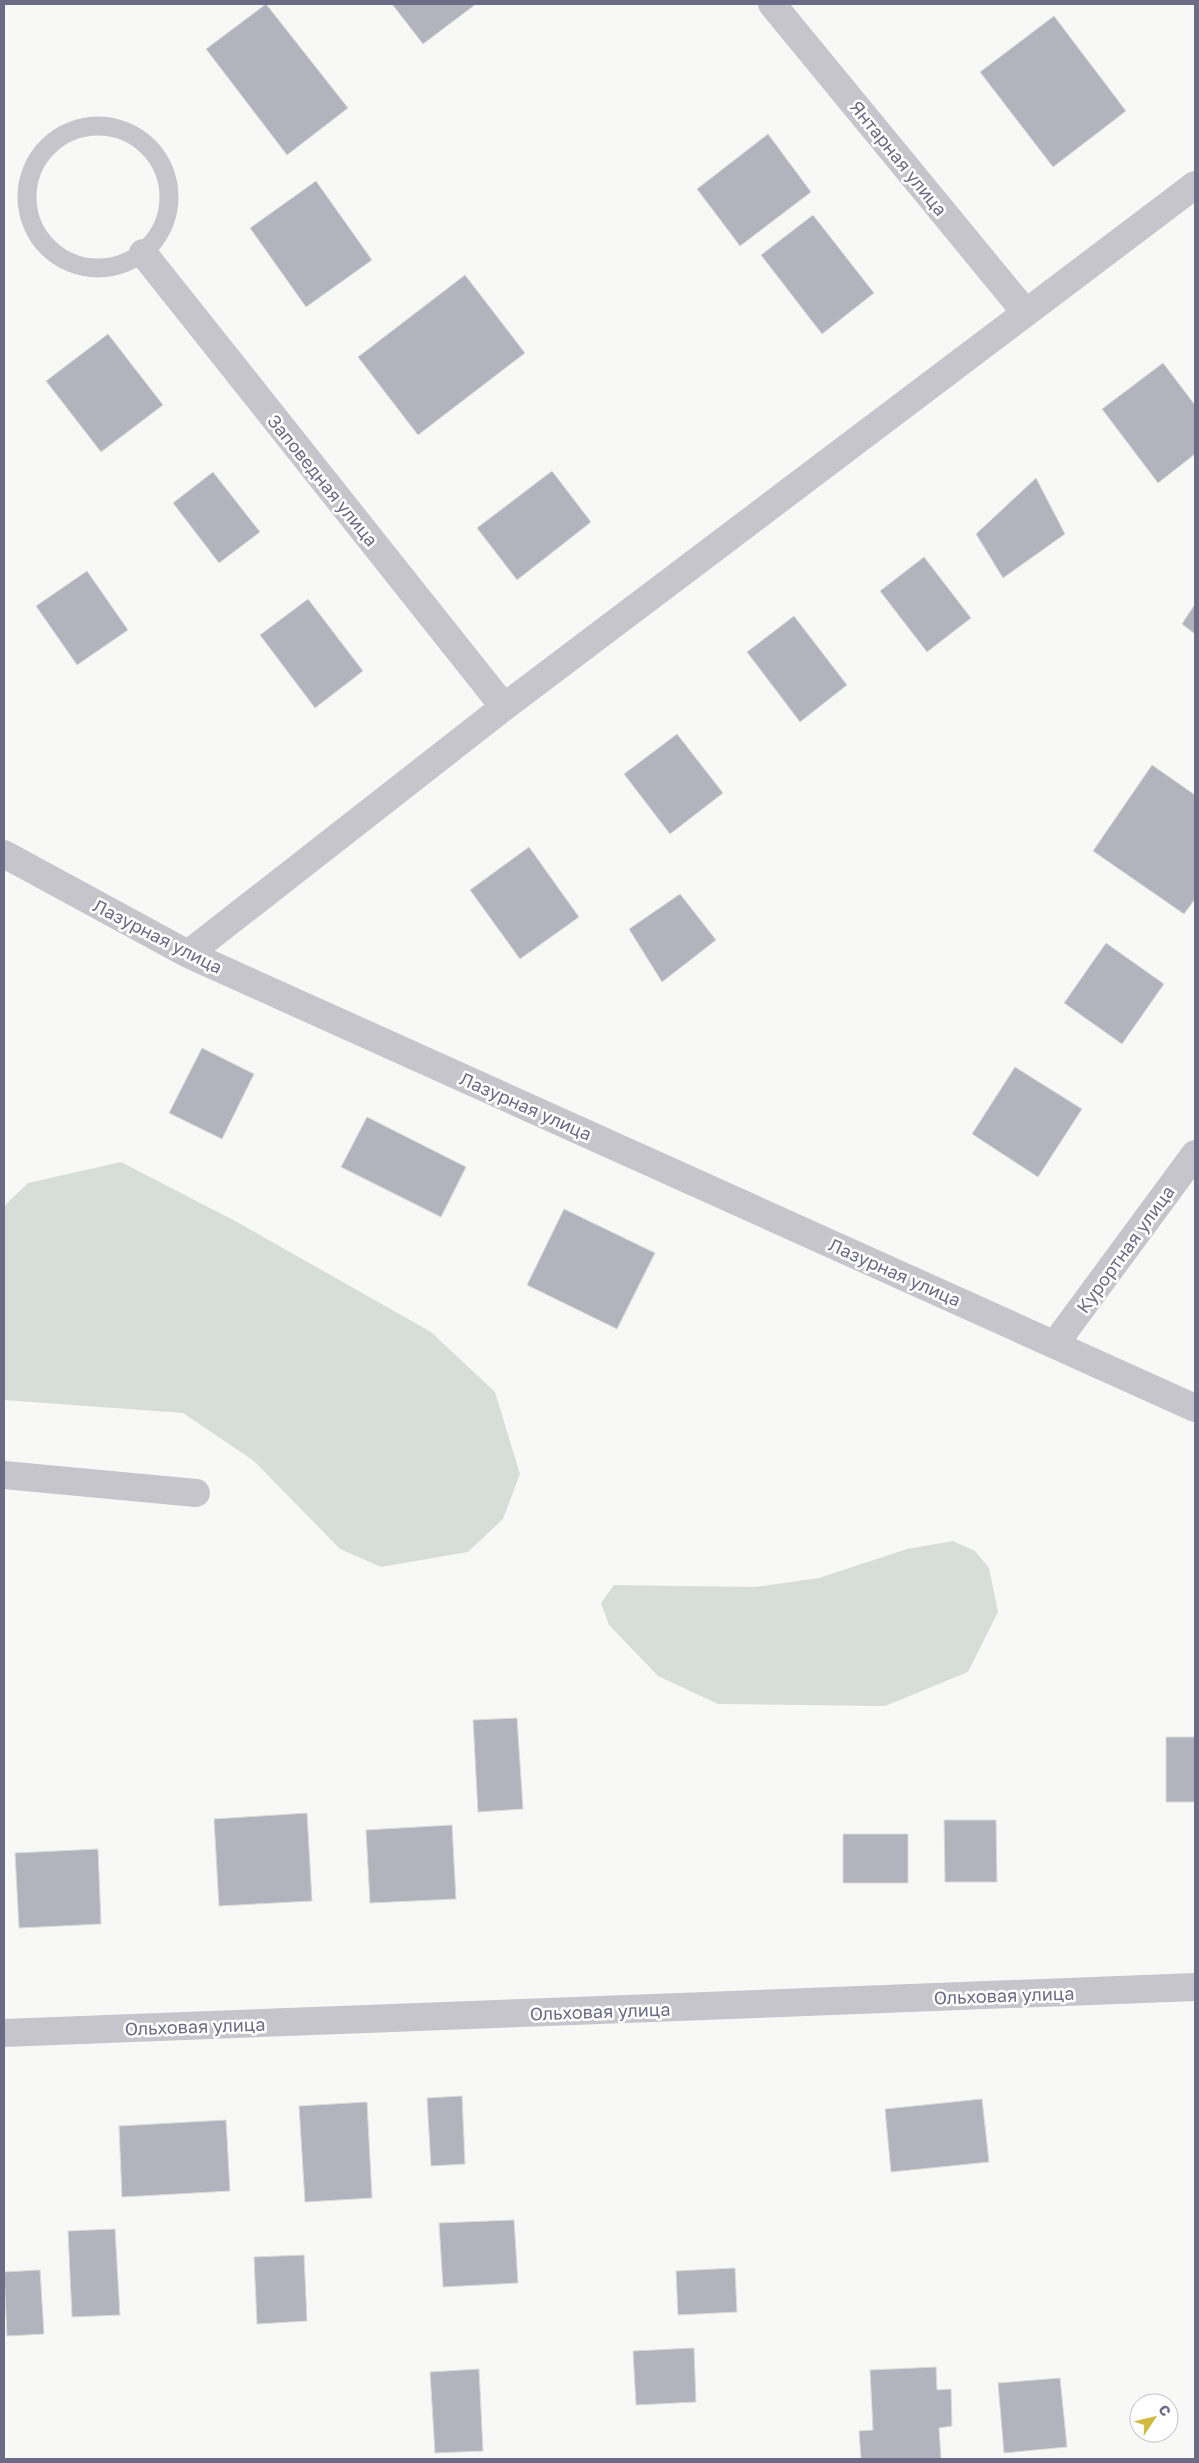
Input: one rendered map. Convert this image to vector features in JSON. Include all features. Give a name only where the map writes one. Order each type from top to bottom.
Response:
[{"type":"street","name":"Янтарная улица","points":[[772,4],[1026,313]]},
{"type":"street","points":[[188,954],[504,707],[1195,185]]},
{"type":"street","name":"Заповедная улица","points":[[142,253],[504,707]]},
{"type":"street","name":"Лазурная улица","points":[[4,854],[188,954],[1195,1408]]},
{"type":"street","name":"Курортная улица","points":[[1055,1344],[1195,1154]]},
{"type":"street","points":[[4,1475],[196,1492]]},
{"type":"street","name":"Ольховая улица","points":[[4,2033],[1195,1987]]},
{"type":"lane","points":[[106,126],[132,134],[154,152],[167,177],[169,205],[160,232],[142,253],[118,266],[90,268],[63,260],[41,242],[28,217],[26,189],[34,162],[52,141],[78,128],[106,126]]},
{"type":"shaded area","points":[[121,1162],[237,1222],[431,1332],[495,1392],[520,1474],[503,1519],[468,1552],[381,1567],[340,1549],[254,1461],[183,1413],[4,1400],[4,1206],[28,1183]]},
{"type":"shaded area","points":[[953,1541],[975,1551],[989,1568],[998,1612],[968,1672],[885,1706],[718,1704],[658,1676],[609,1625],[601,1603],[614,1585],[755,1587],[819,1578],[907,1549]]},
{"type":"building","points":[[266,4],[348,108],[287,155],[206,49]]},
{"type":"building","points":[[392,4],[476,4],[423,44]]},
{"type":"building","points":[[1054,16],[1126,111],[1053,167],[980,72]]},
{"type":"building","points":[[768,134],[811,192],[740,246],[697,189]]},
{"type":"building","points":[[316,181],[372,260],[306,307],[250,228]]},
{"type":"building","points":[[813,215],[874,293],[822,334],[761,255]]},
{"type":"building","points":[[465,275],[525,353],[418,435],[358,357]]},
{"type":"building","points":[[108,334],[163,405],[101,452],[46,381]]},
{"type":"building","points":[[1163,363],[1195,405],[1195,454],[1158,483],[1102,409]]},
{"type":"building","points":[[552,471],[591,522],[517,580],[477,528]]},
{"type":"building","points":[[213,472],[260,532],[219,563],[173,503]]},
{"type":"building","points":[[1036,478],[1065,534],[1003,578],[976,534]]},
{"type":"building","points":[[924,557],[971,618],[927,652],[880,591]]},
{"type":"building","points":[[87,571],[128,630],[77,665],[36,606]]},
{"type":"building","points":[[308,599],[363,671],[315,708],[260,635]]},
{"type":"building","points":[[1195,604],[1195,634],[1182,624]]},
{"type":"building","points":[[794,616],[847,685],[800,722],[747,652]]},
{"type":"building","points":[[677,734],[723,793],[670,834],[624,774]]},
{"type":"building","points":[[1152,765],[1195,795],[1195,899],[1184,914],[1093,851]]},
{"type":"building","points":[[529,847],[579,917],[520,959],[470,890]]},
{"type":"building","points":[[680,894],[716,940],[662,982],[629,929]]},
{"type":"building","points":[[1106,943],[1164,984],[1122,1044],[1064,1003]]},
{"type":"building","points":[[202,1048],[254,1074],[222,1139],[169,1113]]},
{"type":"building","points":[[1015,1067],[1082,1109],[1038,1177],[972,1134]]},
{"type":"building","points":[[367,1117],[466,1167],[441,1217],[341,1167]]},
{"type":"building","points":[[564,1209],[655,1253],[617,1329],[527,1285]]},
{"type":"building","points":[[517,1718],[523,1809],[478,1812],[473,1720]]},
{"type":"building","points":[[1166,1737],[1195,1737],[1195,1802],[1166,1802]]},
{"type":"building","points":[[307,1813],[312,1901],[219,1906],[214,1819]]},
{"type":"building","points":[[944,1820],[996,1820],[997,1882],[945,1882]]},
{"type":"building","points":[[452,1825],[456,1899],[370,1903],[366,1830]]},
{"type":"building","points":[[843,1834],[908,1834],[908,1883],[843,1883]]},
{"type":"building","points":[[98,1849],[101,1924],[19,1928],[15,1853]]},
{"type":"building","points":[[462,2096],[465,2164],[431,2166],[427,2098]]},
{"type":"building","points":[[982,2099],[989,2162],[891,2172],[885,2109]]},
{"type":"building","points":[[367,2102],[372,2198],[305,2202],[299,2106]]},
{"type":"building","points":[[226,2120],[230,2191],[122,2197],[119,2126]]},
{"type":"building","points":[[514,2220],[518,2283],[443,2287],[439,2223]]},
{"type":"building","points":[[115,2229],[120,2315],[72,2317],[68,2231]]},
{"type":"building","points":[[304,2255],[307,2321],[257,2324],[254,2257]]},
{"type":"building","points":[[735,2268],[737,2312],[678,2315],[676,2271]]},
{"type":"building","points":[[40,2270],[44,2334],[7,2336],[4,2272]]},
{"type":"building","points":[[694,2348],[696,2402],[636,2405],[633,2351]]},
{"type":"building","points":[[936,2367],[937,2390],[951,2389],[952,2426],[939,2428],[941,2459],[861,2459],[859,2431],[873,2430],[870,2370]]},
{"type":"building","points":[[479,2369],[483,2451],[435,2453],[430,2372]]},
{"type":"building","points":[[1060,2378],[1067,2447],[1004,2453],[998,2383]]}]
